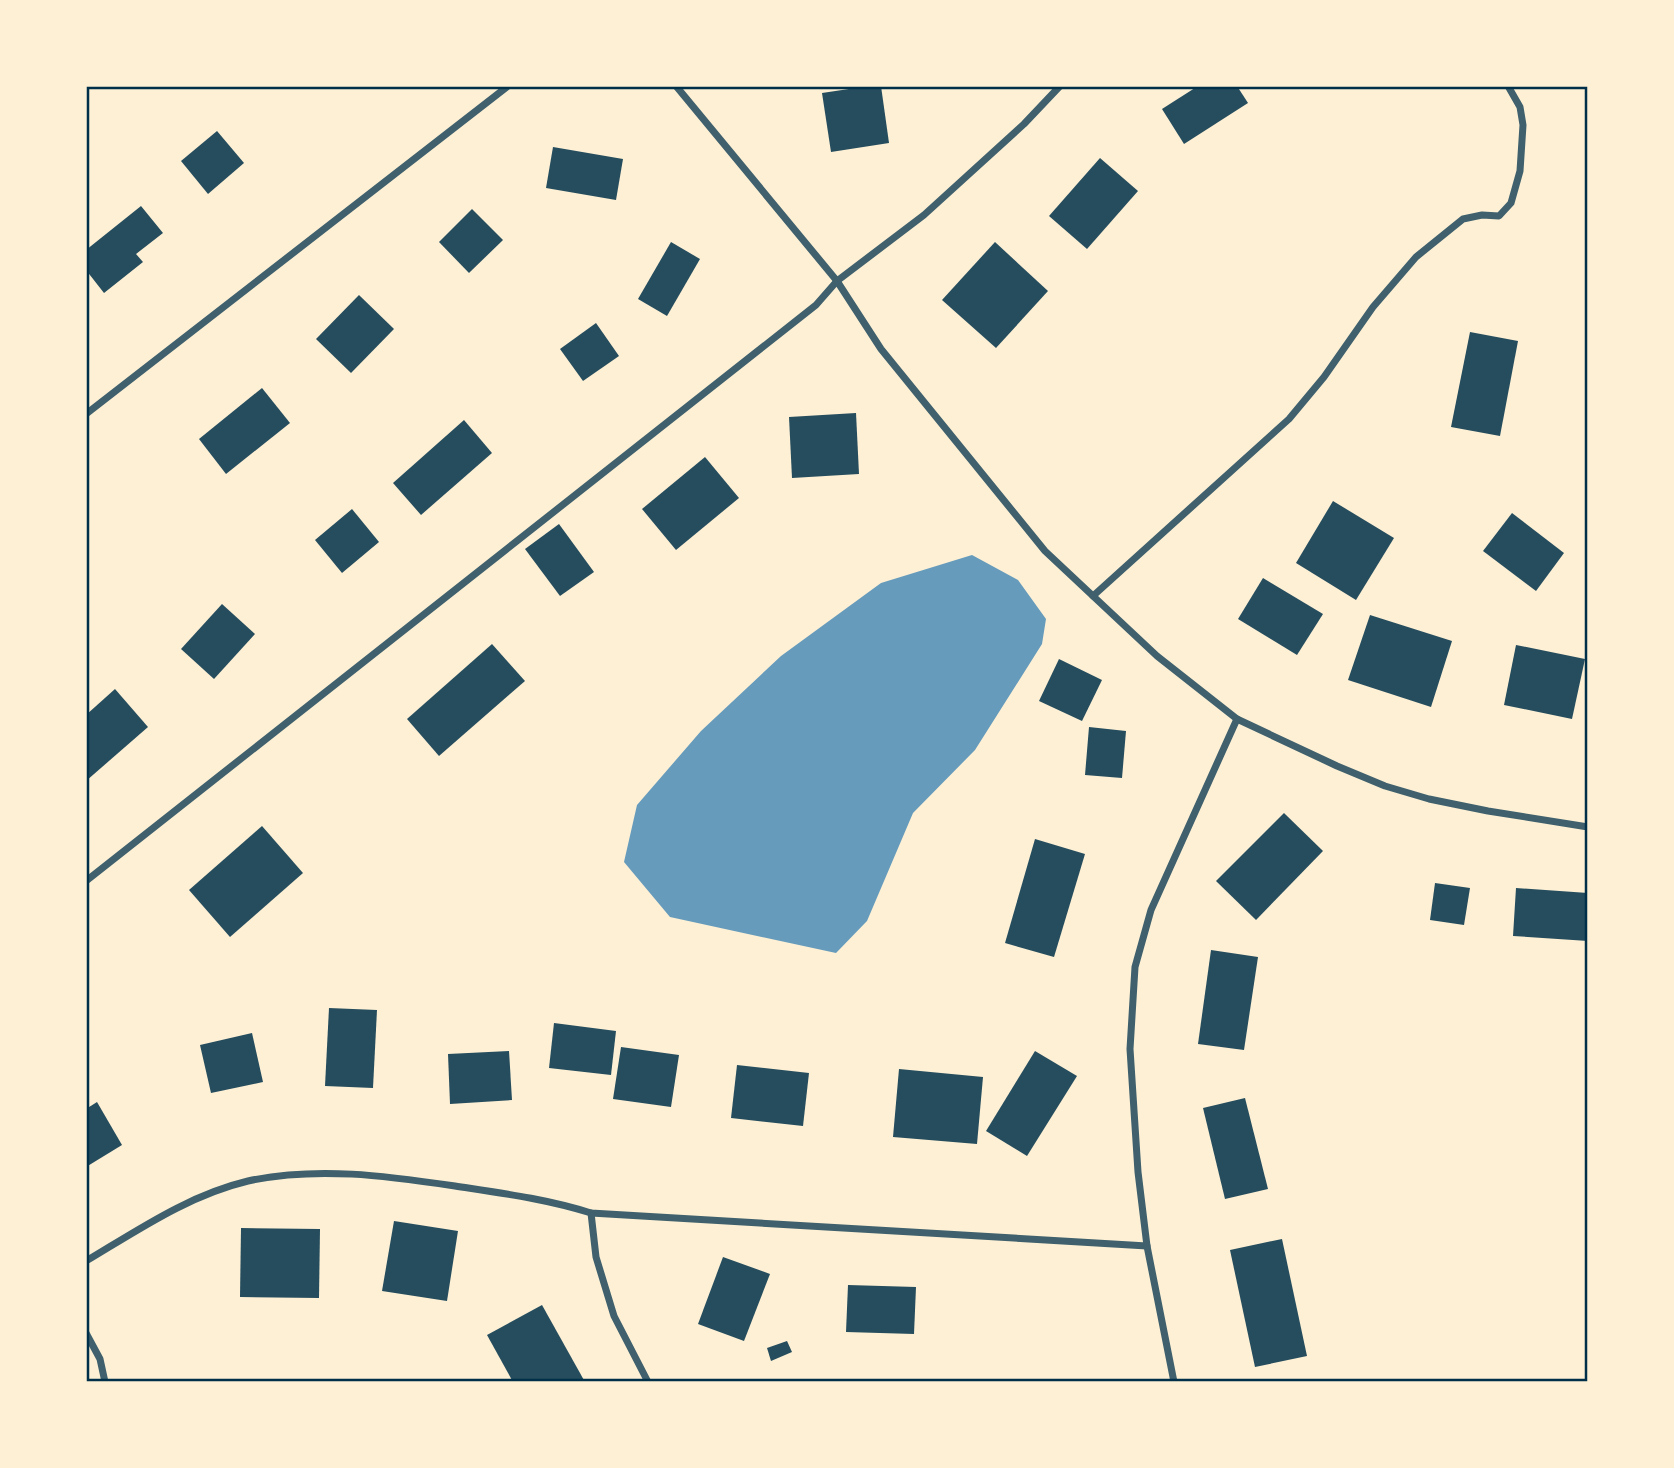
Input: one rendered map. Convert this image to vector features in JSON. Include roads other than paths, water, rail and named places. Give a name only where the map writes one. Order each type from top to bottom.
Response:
[{"type":"street","points":[[86,414],[508,86]]},
{"type":"street","points":[[676,86],[837,281],[881,349],[1045,551],[1157,656],[1237,719],[1385,786],[1476,808],[1588,827]]},
{"type":"street","points":[[86,881],[816,305],[837,281],[924,215],[1024,124],[1060,86]]},
{"type":"street","points":[[1093,596],[1289,419],[1324,377],[1373,307],[1416,257],[1463,219],[1482,215],[1499,216],[1511,203],[1520,170],[1523,125],[1520,107],[1508,86]]},
{"type":"street","points":[[1174,1382],[1147,1246],[1138,1172],[1130,1049],[1135,967],[1151,910],[1237,719]]},
{"type":"street","points":[[86,1261],[184,1203],[248,1181],[320,1172],[392,1177],[506,1193],[560,1203],[591,1213],[1147,1246]]},
{"type":"street","points":[[591,1213],[596,1257],[614,1316],[648,1382]]},
{"type":"street","points":[[86,1333],[100,1359],[105,1382]]},
{"type":"water","points":[[972,555],[1018,580],[1046,619],[1042,644],[975,750],[913,813],[867,921],[836,953],[670,917],[624,862],[637,805],[701,731],[781,656],[881,583]]}]
